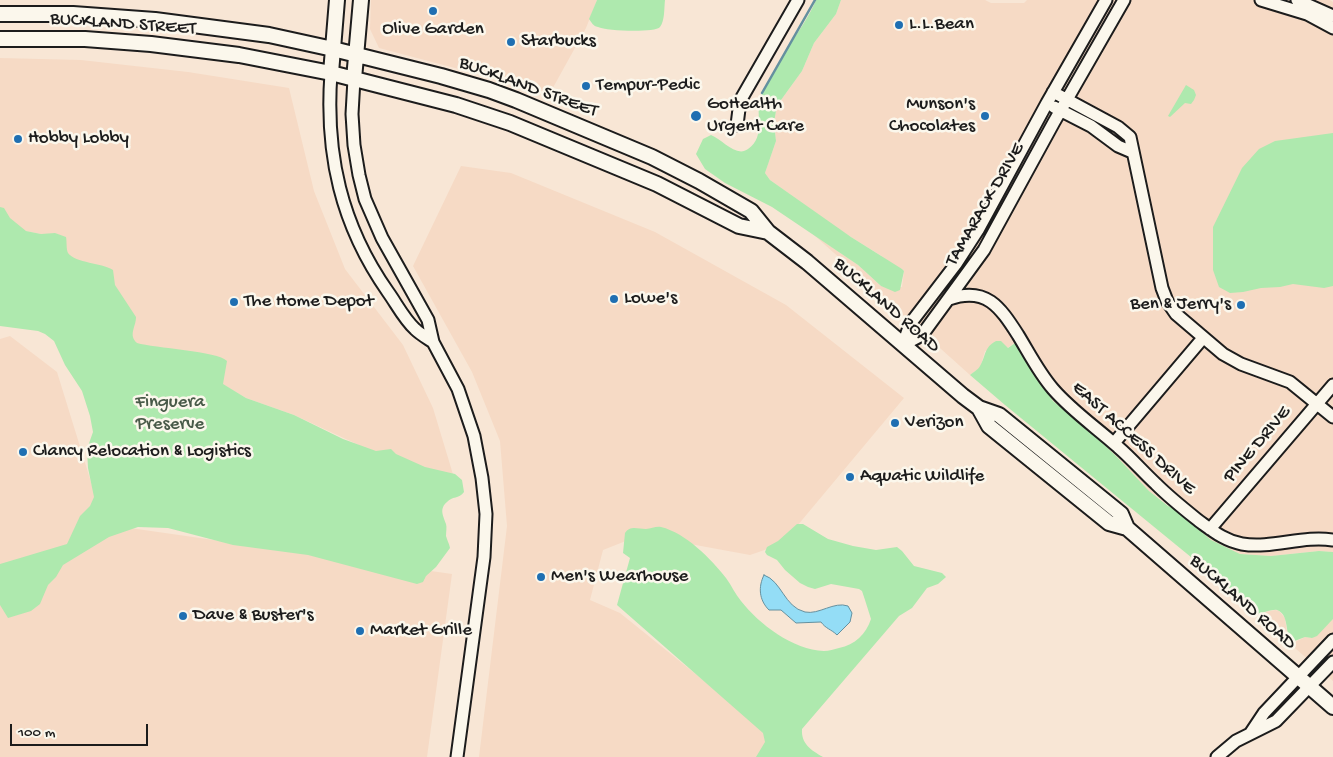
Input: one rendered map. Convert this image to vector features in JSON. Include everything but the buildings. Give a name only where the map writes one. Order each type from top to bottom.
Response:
[{"type":"main road","points":[[331,73],[337,0]]},
{"type":"main road","points":[[354,79],[360,0]]},
{"type":"main road","name":"BUCKLAND STREET","points":[[0,14],[66,14],[130,18],[228,29],[333,49],[489,90],[599,134]]},
{"type":"main road","points":[[128,42],[130,18]]},
{"type":"main road","name":"BUCKLAND STREET","points":[[0,39],[62,38],[128,42],[239,55],[331,73],[472,110],[527,129],[588,155]]},
{"type":"main road","name":"BUCKLAND ROAD","points":[[599,134],[677,169],[750,211],[768,232],[807,262],[979,408],[999,415],[1121,514],[1126,528],[1333,707]]},
{"type":"main road","points":[[606,162],[619,142]]},
{"type":"main road","name":"BUCKLAND ROAD","points":[[588,155],[676,193],[739,226],[768,232]]},
{"type":"street","points":[[738,125],[740,101],[798,0]]},
{"type":"street","name":"TAMARACK DRIVE","points":[[903,345],[922,334],[990,240],[1067,98],[1124,0]]},
{"type":"street","points":[[1261,0],[1302,3],[1333,16]]},
{"type":"street","points":[[1302,3],[1316,18],[1333,28]]},
{"type":"street","name":"TAMARACK DRIVE","points":[[903,345],[910,324],[956,264],[978,230],[1103,4],[1115,16]]},
{"type":"street","points":[[331,73],[329,108],[332,149],[341,196],[348,218],[365,255],[386,289],[413,328],[433,342]]},
{"type":"street","points":[[354,79],[353,129],[356,161],[363,192],[382,238],[428,320],[433,342],[454,380],[468,418],[480,463],[485,501],[484,557],[457,757]]},
{"type":"street","points":[[1053,92],[1125,131],[1131,140],[1132,152],[1164,295],[1176,314],[1223,354],[1234,361],[1290,382],[1333,417]]},
{"type":"street","points":[[1047,103],[1099,131],[1118,146],[1132,152]]},
{"type":"street","name":"EAST ACCESS DRIVE","points":[[949,299],[963,294],[973,294],[994,303],[1006,317],[1053,389],[1114,443],[1165,493],[1210,529],[1226,539],[1248,544],[1316,539],[1333,540]]},
{"type":"street","points":[[1114,443],[1203,338]]},
{"type":"street","name":"PINE DRIVE","points":[[1210,529],[1333,385]]},
{"type":"street","points":[[1249,735],[1264,713],[1333,640]]},
{"type":"street","points":[[1217,757],[1236,741],[1276,721],[1333,662]]},
{"type":"shaded area","points":[[371,0],[597,0],[586,28],[550,93],[379,48],[370,29]]},
{"type":"shaded area","points":[[841,0],[985,0],[991,3],[1024,3],[1027,0],[1330,0],[1333,2],[1333,552],[1319,551],[1271,556],[1240,554],[1210,540],[1195,525],[1149,491],[1089,430],[1053,401],[1015,343],[1007,348],[985,351],[980,368],[970,375],[814,235],[858,265],[881,286],[902,287],[904,271],[902,269],[838,229],[770,180],[765,173],[776,141],[774,123],[776,111],[781,100],[802,71],[814,43],[836,14]]},
{"type":"shaded area","points":[[0,58],[81,60],[188,72],[289,88],[314,191],[345,269],[403,345],[433,408],[458,491],[294,415],[246,398],[227,387],[201,377],[121,349],[65,253],[60,238],[11,228],[0,217]]},
{"type":"shaded area","points":[[461,166],[511,173],[655,232],[786,305],[904,398],[782,544],[750,555],[641,535],[603,550],[590,600],[620,613],[775,738],[760,757],[479,757],[507,526],[500,441],[472,372],[413,266]]},
{"type":"shaded area","points":[[10,336],[57,372],[99,508],[123,527],[452,574],[427,757],[0,757],[0,339]]},
{"type":"shaded area","points":[[1243,603],[1257,614],[1275,610],[1279,611],[1285,618],[1287,633],[1295,642],[1305,637],[1312,638],[1333,619],[1333,681]]},
{"type":"green space","points":[[597,0],[665,0],[663,21],[660,27],[656,29],[640,31],[596,27],[589,19]]},
{"type":"green space","points":[[816,0],[841,0],[836,14],[814,43],[802,71],[781,100],[776,111],[774,123],[776,141],[765,173],[770,180],[851,237],[902,269],[904,271],[900,290],[895,292],[881,286],[858,265],[772,207],[725,183],[705,169],[696,154],[703,139],[711,135],[734,150],[743,151],[754,144],[759,131],[759,103],[761,96]]},
{"type":"green space","points":[[1186,85],[1194,90],[1196,95],[1194,100],[1191,104],[1185,103],[1170,117],[1168,116]]},
{"type":"green space","points":[[1333,133],[1333,286],[1324,288],[1293,284],[1230,293],[1219,287],[1213,270],[1213,227],[1242,168],[1259,149],[1275,141]]},
{"type":"green space","name":"Finguera Preserve","points":[[0,207],[4,208],[10,218],[26,231],[41,234],[55,233],[66,237],[67,251],[72,256],[113,270],[115,285],[136,317],[133,337],[137,343],[199,352],[221,358],[227,361],[223,384],[246,398],[294,415],[343,439],[376,451],[391,449],[396,454],[425,467],[455,474],[462,480],[464,492],[460,496],[449,500],[443,507],[442,512],[446,525],[446,536],[450,548],[436,567],[426,576],[423,582],[417,584],[308,555],[233,545],[168,528],[138,527],[109,537],[63,565],[56,577],[48,585],[40,604],[31,611],[8,618],[0,605],[0,564],[67,544],[80,516],[90,506],[94,497],[88,468],[87,449],[93,432],[82,391],[65,365],[54,341],[38,331],[0,326]]},
{"type":"green space","points":[[996,341],[1001,341],[1008,348],[1015,343],[1053,401],[1089,430],[1149,491],[1168,506],[1174,508],[1211,540],[1240,554],[1271,556],[1319,551],[1333,552],[1333,619],[1317,636],[1312,638],[1305,637],[1292,642],[1281,612],[1275,610],[1257,614],[1219,580],[970,375],[979,367],[989,346]]},
{"type":"green space","points":[[797,524],[803,524],[828,539],[853,546],[876,550],[897,547],[914,566],[942,573],[946,577],[938,584],[927,588],[912,608],[899,616],[802,729],[805,743],[823,757],[756,757],[765,742],[763,733],[617,605],[630,558],[623,553],[625,533],[632,528],[646,529],[659,527],[680,535],[713,563],[748,610],[767,627],[789,641],[812,650],[826,651],[845,647],[859,638],[871,619],[862,591],[831,584],[815,589],[808,587],[800,583],[777,560],[765,552],[767,547],[778,541]]},
{"type":"water","points":[[764,575],[775,583],[792,605],[798,609],[805,612],[816,612],[837,605],[848,606],[852,613],[850,622],[837,635],[821,622],[796,623],[781,610],[769,610],[763,602],[760,593]]},
{"type":"waterway","points":[[762,93],[815,0]]},
{"type":"place","name":"Olive Garden","points":[[433,11]]},
{"type":"place","name":"L.L.Bean","points":[[899,25]]},
{"type":"place","name":"Starbucks","points":[[511,42]]},
{"type":"place","name":"Tempur-Pedic","points":[[586,86]]},
{"type":"place","name":"GoHealth Urgent Care","points":[[696,116]]},
{"type":"place","name":"Munson's Chocolates","points":[[985,116]]},
{"type":"place","name":"Hobby Lobby","points":[[18,139]]},
{"type":"place","name":"Lowe's","points":[[614,299]]},
{"type":"place","name":"The Home Depot","points":[[234,302]]},
{"type":"place","name":"Ben & Jerry's","points":[[1241,305]]},
{"type":"place","name":"Verizon","points":[[895,423]]},
{"type":"place","name":"Clancy Relocation & Logistics","points":[[23,452]]},
{"type":"place","name":"Aquatic Wildlife","points":[[850,477]]},
{"type":"place","name":"Men's Wearhouse","points":[[541,577]]},
{"type":"place","name":"Dave & Buster's","points":[[183,616]]},
{"type":"place","name":"Market Grille","points":[[360,631]]}]
